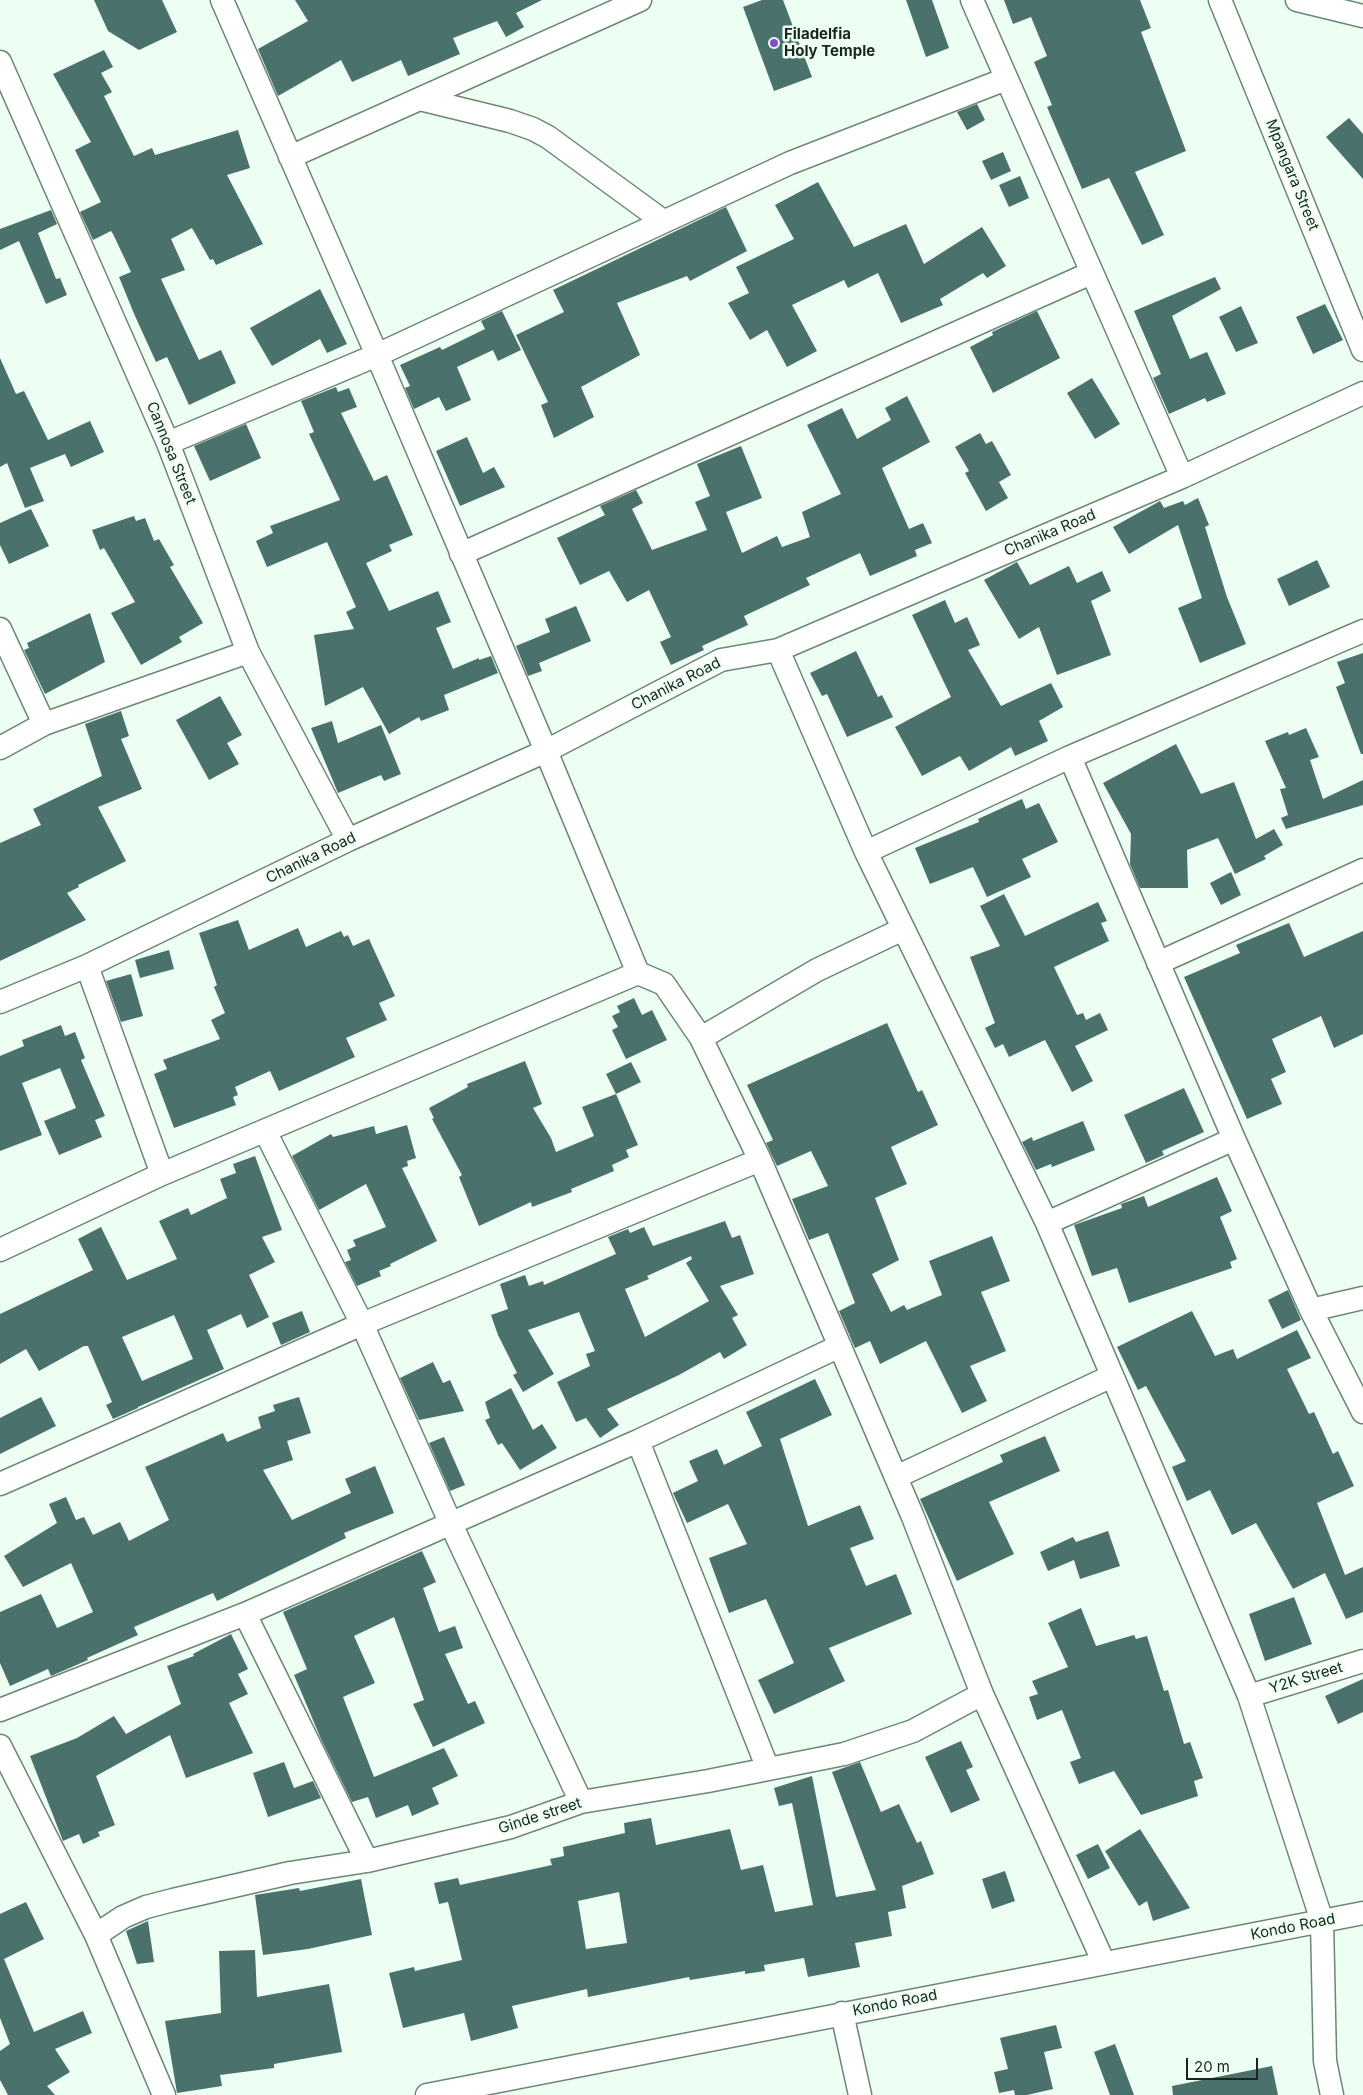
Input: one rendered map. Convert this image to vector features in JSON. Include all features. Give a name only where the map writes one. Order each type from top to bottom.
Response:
[{"type":"street","points":[[222,0],[377,355],[546,751],[638,973],[664,984],[700,1038],[760,1160],[896,1477],[982,1694],[1104,1963]]},
{"type":"street","points":[[290,157],[640,0]]},
{"type":"street","points":[[972,0],[1182,477]]},
{"type":"street","name":"Mpangara Street","points":[[1220,0],[1363,350]]},
{"type":"street","points":[[1297,0],[1363,16]]},
{"type":"street","name":"Cannosa Street","points":[[0,62],[168,442],[248,652],[348,840]]},
{"type":"street","points":[[168,442],[377,355],[790,163],[1006,79]]},
{"type":"street","points":[[420,99],[510,121],[548,137],[663,221]]},
{"type":"street","points":[[461,554],[1091,273]]},
{"type":"street","name":"Chanika Road","points":[[0,1002],[87,966],[348,840],[546,751],[721,660],[778,650],[1182,477],[1363,393]]},
{"type":"street","points":[[0,628],[44,724]]},
{"type":"street","points":[[866,852],[1070,757],[1363,631]]},
{"type":"street","points":[[778,650],[866,852],[1047,1223],[1249,1696],[1322,1921],[1325,2062],[1332,2095]]},
{"type":"street","points":[[0,748],[44,724],[248,652]]},
{"type":"street","points":[[1070,757],[1234,1139],[1311,1310],[1363,1412]]},
{"type":"street","points":[[1158,963],[1363,870]]},
{"type":"street","points":[[700,1038],[817,970],[903,929]]},
{"type":"street","points":[[87,966],[162,1174]]},
{"type":"street","points":[[0,1250],[162,1174],[638,973]]},
{"type":"street","points":[[265,1131],[362,1324],[450,1522],[581,1802]]},
{"type":"street","points":[[1047,1223],[1234,1139]]},
{"type":"street","points":[[0,1484],[362,1324],[760,1160]]},
{"type":"street","points":[[1311,1310],[1363,1298]]},
{"type":"street","points":[[0,1710],[245,1614],[450,1522],[638,1441],[840,1346]]},
{"type":"street","points":[[896,1477],[1112,1376]]},
{"type":"street","points":[[638,1441],[768,1769]]},
{"type":"street","points":[[245,1614],[367,1861]]},
{"type":"street","name":"Y2K Street","points":[[1249,1696],[1363,1661]]},
{"type":"street","name":"Ginde street","points":[[96,1935],[123,1916],[146,1907],[290,1873],[367,1861],[511,1827],[581,1802],[844,1754],[913,1731],[982,1694]]},
{"type":"street","points":[[0,1746],[96,1935],[164,2095]]},
{"type":"street","name":"Kondo Road","points":[[427,2095],[1363,1913]]},
{"type":"street","points":[[842,2013],[860,2095]]},
{"type":"building","points":[[94,0],[162,0],[177,32],[139,50],[108,31]]},
{"type":"building","points":[[295,0],[542,0],[516,13],[524,27],[506,37],[497,21],[453,38],[460,54],[408,76],[401,60],[352,82],[341,60],[278,96],[258,49],[308,21]]},
{"type":"building","points":[[762,0],[783,0],[812,77],[774,91],[743,7]]},
{"type":"building","points":[[906,0],[932,0],[949,48],[926,57]]},
{"type":"building","points":[[1004,0],[1140,0],[1151,28],[1141,32],[1186,151],[1135,172],[1164,235],[1142,245],[1109,178],[1082,189],[1047,107],[1052,105],[1034,62],[1047,56],[1031,17],[1013,24]]},
{"type":"building","points":[[104,50],[113,67],[101,73],[112,92],[104,96],[134,156],[152,148],[155,155],[238,130],[250,168],[227,175],[263,244],[216,265],[213,259],[210,260],[192,228],[171,239],[185,270],[161,279],[199,360],[221,350],[236,383],[189,405],[167,357],[156,362],[135,316],[119,277],[131,272],[113,234],[111,231],[93,240],[80,212],[101,202],[75,150],[91,142],[53,74]]},
{"type":"building","points":[[977,104],[985,120],[967,130],[957,112]]},
{"type":"building","points":[[1349,118],[1363,134],[1363,179],[1326,137]]},
{"type":"building","points":[[1003,152],[1011,171],[991,180],[982,161]]},
{"type":"building","points":[[1020,176],[1029,198],[1009,207],[999,185]]},
{"type":"building","points":[[818,182],[854,247],[906,224],[924,264],[982,227],[1006,266],[987,278],[983,273],[940,299],[943,305],[901,323],[878,273],[848,288],[844,280],[792,305],[817,351],[787,367],[767,330],[750,340],[728,303],[749,293],[736,267],[794,239],[775,205]]},
{"type":"building","points":[[726,207],[747,251],[690,281],[687,276],[617,303],[640,355],[581,387],[594,417],[554,438],[541,405],[548,402],[516,335],[564,312],[553,290]]},
{"type":"building","points":[[51,210],[57,224],[38,233],[56,279],[60,278],[67,295],[46,304],[19,241],[0,250],[0,229]]},
{"type":"building","points":[[1215,277],[1221,289],[1172,316],[1190,359],[1207,352],[1226,394],[1207,402],[1205,398],[1169,414],[1153,378],[1161,374],[1134,311]]},
{"type":"building","points":[[320,289],[347,344],[327,353],[320,339],[272,366],[250,328]]},
{"type":"building","points":[[1325,304],[1343,340],[1313,354],[1296,317]]},
{"type":"building","points":[[1241,306],[1258,343],[1236,352],[1219,317]]},
{"type":"building","points":[[502,311],[521,350],[498,361],[493,350],[457,367],[471,400],[446,411],[439,397],[414,409],[405,388],[410,386],[400,365],[440,347],[442,350],[485,329],[481,321]]},
{"type":"building","points":[[1037,311],[1060,358],[993,393],[970,347],[993,335],[992,332]]},
{"type":"building","points":[[0,358],[16,394],[24,391],[48,440],[90,421],[104,452],[71,467],[65,454],[30,468],[44,501],[25,508],[7,463],[0,467]]},
{"type":"building","points":[[1092,378],[1120,424],[1095,439],[1067,393]]},
{"type":"building","points":[[336,387],[338,392],[349,388],[357,407],[341,413],[374,481],[387,475],[413,535],[389,545],[392,551],[366,563],[389,611],[438,591],[451,622],[436,628],[453,669],[479,658],[479,660],[491,656],[498,673],[444,695],[449,710],[421,721],[419,717],[389,734],[363,687],[325,706],[314,635],[354,629],[346,612],[356,607],[327,542],[267,567],[256,541],[273,533],[270,526],[340,500],[309,434],[314,432],[301,401]]},
{"type":"building","points":[[907,396],[930,442],[882,468],[909,529],[923,523],[932,543],[915,550],[917,556],[870,576],[860,553],[806,578],[810,585],[744,616],[748,625],[702,646],[704,650],[671,665],[660,642],[671,637],[649,590],[627,602],[609,571],[580,585],[557,538],[605,515],[600,506],[636,490],[643,503],[632,509],[652,550],[707,530],[695,502],[710,496],[697,464],[741,446],[762,498],[726,512],[742,553],[777,536],[782,547],[810,537],[802,512],[841,494],[807,425],[842,408],[857,439],[891,420],[885,408]]},
{"type":"building","points":[[246,424],[261,458],[210,481],[194,446]]},
{"type":"building","points":[[980,433],[986,444],[992,441],[1011,475],[999,482],[1008,498],[986,511],[965,473],[969,471],[955,447]]},
{"type":"building","points":[[467,437],[483,473],[494,467],[505,487],[460,506],[436,451]]},
{"type":"building","points":[[1198,498],[1209,525],[1205,527],[1227,597],[1246,644],[1200,663],[1178,608],[1202,598],[1178,525],[1129,554],[1113,527],[1160,501],[1164,508],[1183,501],[1185,505]]},
{"type":"building","points":[[31,509],[49,546],[9,564],[0,545],[0,523]]},
{"type":"building","points":[[134,516],[136,521],[145,518],[154,541],[159,539],[174,565],[170,567],[203,623],[179,637],[182,642],[141,665],[111,613],[135,602],[104,548],[100,550],[92,530]]},
{"type":"building","points":[[1317,560],[1330,587],[1289,606],[1277,579]]},
{"type":"building","points":[[1017,562],[1030,585],[1069,566],[1077,583],[1102,571],[1111,591],[1091,601],[1111,655],[1057,675],[1039,627],[1019,639],[984,580]]},
{"type":"building","points":[[945,600],[955,623],[967,617],[980,645],[968,650],[1001,706],[1051,683],[1063,707],[1039,721],[1048,741],[1015,756],[1011,747],[969,771],[960,756],[922,776],[895,727],[951,697],[912,615]]},
{"type":"building","points":[[576,606],[591,641],[539,663],[542,671],[528,676],[516,646],[550,632],[545,619]]},
{"type":"building","points":[[90,613],[105,662],[45,694],[24,650],[29,648],[27,643]]},
{"type":"building","points":[[856,651],[878,697],[882,695],[893,717],[847,737],[827,694],[822,696],[810,673]]},
{"type":"building","points":[[1363,653],[1363,754],[1361,754],[1336,687],[1345,683],[1337,662]]},
{"type":"building","points":[[220,696],[242,735],[227,743],[239,764],[209,780],[176,720]]},
{"type":"building","points":[[121,711],[129,736],[121,739],[142,789],[98,807],[126,861],[78,885],[79,887],[67,893],[86,920],[0,961],[0,843],[41,825],[33,809],[102,776],[85,724]]},
{"type":"building","points":[[332,721],[338,743],[381,725],[401,774],[384,781],[381,775],[338,793],[311,728]]},
{"type":"building","points":[[1306,728],[1319,757],[1310,760],[1323,799],[1363,780],[1363,805],[1286,829],[1281,818],[1288,815],[1280,789],[1286,788],[1265,741],[1288,732],[1289,735]]},
{"type":"building","points":[[1176,744],[1201,794],[1234,782],[1256,839],[1274,829],[1283,845],[1264,856],[1266,859],[1235,874],[1218,838],[1187,850],[1188,888],[1140,888],[1130,864],[1131,834],[1103,783]]},
{"type":"building","points":[[1022,799],[1026,809],[1039,803],[1058,842],[1022,859],[1031,877],[987,897],[973,867],[930,884],[915,848],[979,822],[978,819]]},
{"type":"building","points":[[1231,872],[1241,895],[1221,905],[1210,883]]},
{"type":"building","points":[[1004,894],[1025,936],[1098,902],[1107,921],[1101,923],[1109,941],[1054,967],[1077,1015],[1083,1013],[1086,1020],[1100,1013],[1108,1030],[1075,1046],[1093,1081],[1072,1092],[1045,1040],[1009,1057],[1003,1044],[995,1048],[985,1028],[995,1023],[970,957],[1000,946],[980,906]]},
{"type":"building","points":[[238,920],[249,950],[298,928],[306,947],[341,931],[344,937],[348,935],[353,946],[369,939],[395,996],[379,1003],[387,1020],[346,1038],[355,1057],[279,1091],[270,1071],[235,1087],[238,1095],[233,1097],[236,1105],[174,1128],[154,1074],[167,1069],[163,1060],[220,1039],[211,1020],[225,1013],[214,987],[217,985],[199,933]]},
{"type":"building","points":[[1289,923],[1304,957],[1363,931],[1363,1034],[1334,1048],[1321,1016],[1272,1039],[1286,1072],[1271,1079],[1282,1104],[1247,1119],[1184,977],[1240,953],[1236,945]]},
{"type":"building","points":[[169,950],[174,969],[140,978],[135,960]]},
{"type":"building","points":[[131,974],[143,1016],[121,1022],[106,981]]},
{"type":"building","points":[[634,998],[642,1015],[652,1010],[667,1040],[626,1059],[612,1030],[618,1027],[612,1016],[620,1012],[617,1006]]},
{"type":"building","points":[[887,1023],[918,1092],[922,1090],[938,1125],[891,1147],[907,1184],[875,1198],[899,1260],[872,1274],[891,1312],[904,1305],[907,1310],[942,1295],[929,1261],[992,1236],[1010,1281],[981,1292],[1006,1351],[970,1366],[987,1401],[962,1413],[926,1341],[880,1364],[870,1341],[855,1348],[839,1311],[855,1303],[828,1233],[809,1240],[792,1199],[828,1186],[811,1151],[777,1166],[766,1143],[773,1140],[747,1085]]},
{"type":"building","points":[[61,1025],[65,1036],[75,1032],[85,1058],[81,1060],[105,1116],[95,1120],[102,1137],[59,1155],[44,1121],[76,1108],[60,1068],[22,1083],[42,1135],[0,1151],[0,1056],[24,1046],[22,1040]]},
{"type":"building","points":[[525,1061],[542,1104],[533,1108],[551,1138],[556,1152],[594,1136],[582,1107],[616,1094],[638,1145],[626,1150],[629,1157],[612,1165],[614,1171],[571,1189],[572,1192],[532,1207],[531,1202],[479,1226],[459,1177],[462,1175],[432,1119],[434,1118],[429,1108],[468,1087],[467,1084]]},
{"type":"building","points":[[631,1062],[641,1082],[616,1094],[606,1074]]},
{"type":"building","points":[[1184,1088],[1204,1132],[1162,1151],[1164,1155],[1146,1163],[1124,1115]]},
{"type":"building","points":[[1083,1121],[1095,1150],[1052,1167],[1051,1164],[1036,1170],[1022,1142],[1032,1137],[1033,1141]]},
{"type":"building","points":[[407,1125],[416,1158],[407,1161],[408,1166],[402,1168],[437,1241],[390,1264],[391,1266],[379,1271],[381,1276],[357,1286],[345,1262],[351,1260],[347,1250],[356,1246],[353,1240],[386,1227],[366,1184],[319,1210],[292,1156],[331,1134],[333,1137],[374,1126],[376,1134]]},
{"type":"building","points":[[255,1156],[282,1230],[262,1237],[275,1262],[249,1275],[269,1317],[247,1328],[241,1314],[207,1330],[224,1369],[113,1419],[106,1405],[112,1402],[88,1346],[84,1346],[39,1371],[26,1349],[0,1364],[0,1314],[93,1270],[78,1239],[101,1227],[127,1280],[177,1259],[159,1221],[188,1208],[191,1215],[227,1198],[220,1179],[236,1173],[233,1164]],"holes":[[[174,1315],[193,1359],[142,1381],[122,1337]]]},
{"type":"building","points":[[1217,1177],[1232,1211],[1220,1217],[1237,1259],[1230,1262],[1232,1268],[1129,1303],[1117,1268],[1092,1276],[1074,1225],[1122,1208],[1121,1204],[1144,1196],[1148,1207]]},
{"type":"building","points":[[725,1221],[732,1238],[740,1235],[754,1274],[720,1286],[738,1315],[732,1318],[747,1345],[724,1359],[720,1352],[679,1375],[607,1409],[619,1425],[600,1438],[586,1418],[576,1422],[557,1382],[590,1366],[586,1354],[595,1351],[579,1312],[528,1330],[554,1374],[523,1392],[513,1375],[517,1373],[498,1335],[491,1315],[508,1309],[500,1284],[525,1275],[529,1286],[543,1281],[544,1285],[616,1254],[608,1237],[628,1229],[630,1233],[644,1227],[653,1246]],"holes":[[[691,1256],[692,1259],[686,1263],[709,1301],[645,1337],[625,1289],[649,1279],[647,1276]]]},
{"type":"building","points":[[1288,1290],[1301,1320],[1282,1329],[1268,1300]]},
{"type":"building","points":[[302,1311],[310,1332],[281,1345],[272,1323]]},
{"type":"building","points":[[1192,1311],[1215,1356],[1233,1349],[1237,1359],[1297,1330],[1311,1358],[1287,1369],[1309,1414],[1314,1412],[1333,1454],[1338,1451],[1354,1486],[1317,1503],[1345,1575],[1363,1567],[1363,1612],[1346,1619],[1325,1573],[1293,1589],[1256,1523],[1232,1535],[1210,1490],[1187,1501],[1172,1467],[1186,1461],[1146,1386],[1138,1390],[1117,1347]]},
{"type":"building","points":[[433,1362],[443,1383],[450,1380],[464,1411],[419,1420],[400,1378]]},
{"type":"building","points":[[815,1379],[832,1415],[780,1439],[808,1526],[860,1505],[874,1539],[850,1548],[866,1586],[896,1574],[912,1614],[829,1648],[845,1681],[774,1714],[758,1680],[794,1663],[766,1599],[729,1613],[709,1558],[747,1544],[728,1504],[687,1523],[673,1493],[698,1481],[689,1461],[717,1449],[724,1465],[762,1446],[746,1412]]},
{"type":"building","points":[[511,1388],[533,1430],[542,1424],[557,1448],[520,1470],[502,1443],[498,1445],[485,1420],[490,1418],[485,1402]]},
{"type":"building","points":[[41,1397],[56,1426],[0,1454],[0,1418]]},
{"type":"building","points":[[299,1397],[311,1433],[287,1441],[293,1460],[263,1470],[292,1520],[351,1493],[345,1479],[375,1466],[394,1513],[344,1533],[346,1538],[217,1601],[213,1593],[134,1627],[138,1635],[87,1658],[88,1660],[51,1676],[48,1669],[10,1686],[0,1663],[0,1612],[41,1594],[57,1628],[93,1612],[71,1563],[23,1587],[4,1556],[57,1523],[49,1504],[66,1497],[76,1520],[84,1517],[93,1535],[120,1522],[129,1541],[169,1520],[145,1467],[223,1433],[227,1442],[261,1428],[258,1417],[275,1411],[273,1405]]},
{"type":"building","points":[[1045,1436],[1060,1471],[989,1502],[1014,1554],[957,1581],[920,1499],[1003,1462],[1000,1455]]},
{"type":"building","points":[[444,1437],[465,1485],[450,1491],[429,1443]]},
{"type":"building","points":[[1108,1531],[1120,1566],[1080,1579],[1074,1560],[1048,1571],[1040,1552],[1073,1537],[1076,1542]]},
{"type":"building","points":[[422,1551],[436,1582],[423,1588],[439,1632],[455,1626],[463,1648],[445,1654],[468,1704],[475,1701],[485,1723],[433,1747],[413,1704],[424,1700],[394,1617],[354,1636],[375,1683],[343,1697],[374,1777],[444,1748],[458,1776],[432,1788],[439,1804],[412,1816],[408,1805],[376,1818],[368,1797],[352,1802],[321,1739],[294,1675],[307,1669],[283,1612]]},
{"type":"building","points":[[1294,1597],[1312,1644],[1265,1661],[1249,1614]]},
{"type":"building","points":[[1081,1608],[1096,1646],[1134,1635],[1136,1639],[1147,1636],[1164,1691],[1168,1690],[1184,1744],[1190,1742],[1203,1778],[1194,1781],[1198,1796],[1141,1815],[1114,1771],[1079,1784],[1070,1762],[1081,1758],[1062,1710],[1037,1720],[1029,1697],[1038,1694],[1032,1681],[1068,1667],[1048,1623]]},
{"type":"building","points":[[231,1634],[248,1669],[238,1674],[248,1694],[229,1703],[253,1753],[186,1778],[170,1735],[96,1776],[115,1825],[98,1832],[100,1836],[83,1844],[79,1834],[63,1841],[30,1756],[77,1738],[114,1716],[126,1734],[181,1704],[167,1666],[194,1656],[193,1654]]},
{"type":"building","points":[[1363,1679],[1363,1712],[1338,1724],[1325,1696]]},
{"type":"building","points":[[961,1741],[973,1767],[966,1770],[980,1800],[951,1813],[925,1757]]},
{"type":"building","points":[[284,1762],[294,1788],[313,1781],[321,1798],[268,1817],[253,1773]]},
{"type":"building","points":[[860,1762],[881,1812],[899,1804],[917,1843],[921,1841],[934,1874],[902,1886],[906,1908],[888,1912],[892,1936],[855,1943],[860,1967],[808,1977],[804,1958],[764,1965],[765,1971],[745,1974],[745,1971],[690,1980],[689,1977],[588,1997],[587,1989],[512,2006],[518,2028],[471,2041],[464,2013],[403,2028],[389,1973],[414,1967],[415,1971],[462,1960],[448,1902],[439,1904],[434,1883],[458,1878],[460,1885],[552,1865],[550,1859],[564,1856],[563,1847],[625,1833],[624,1823],[651,1818],[656,1845],[730,1829],[741,1870],[763,1865],[775,1912],[813,1905],[792,1803],[779,1806],[774,1788],[812,1776],[836,1897],[876,1890],[832,1772]],"holes":[[[619,1892],[627,1943],[586,1949],[578,1901]]]},
{"type":"building","points":[[1140,1829],[1190,1908],[1153,1921],[1147,1901],[1139,1906],[1105,1851]]},
{"type":"building","points":[[1098,1844],[1110,1868],[1088,1879],[1076,1855]]},
{"type":"building","points":[[1005,1871],[1015,1901],[992,1909],[982,1879]]},
{"type":"building","points":[[361,1879],[372,1935],[308,1949],[263,1955],[255,1895],[299,1888],[300,1891]]},
{"type":"building","points":[[26,1902],[44,1939],[4,1959],[34,2032],[83,2011],[92,2033],[55,2049],[70,2072],[47,2086],[55,2095],[8,2095],[0,2080],[0,2051],[10,2044],[0,2018],[0,1914]]},
{"type":"building","points":[[148,1921],[154,1962],[137,1964],[126,1931]]},
{"type":"building","points":[[255,1950],[257,1997],[329,1984],[342,2052],[274,2064],[274,2068],[220,2075],[222,2086],[177,2093],[165,2021],[221,2013],[219,1951]]},
{"type":"building","points":[[1056,2025],[1062,2048],[1044,2052],[1053,2089],[1027,2095],[1015,2095],[1014,2090],[999,2093],[994,2072],[1008,2069],[1000,2038]]},
{"type":"building","points":[[1115,2044],[1134,2095],[1110,2095],[1094,2052]]},
{"type":"building","points":[[1272,2066],[1278,2095],[1173,2095],[1172,2086]]},
{"type":"place","name":"Filadelfia Holy Temple","points":[[774,43]]}]
